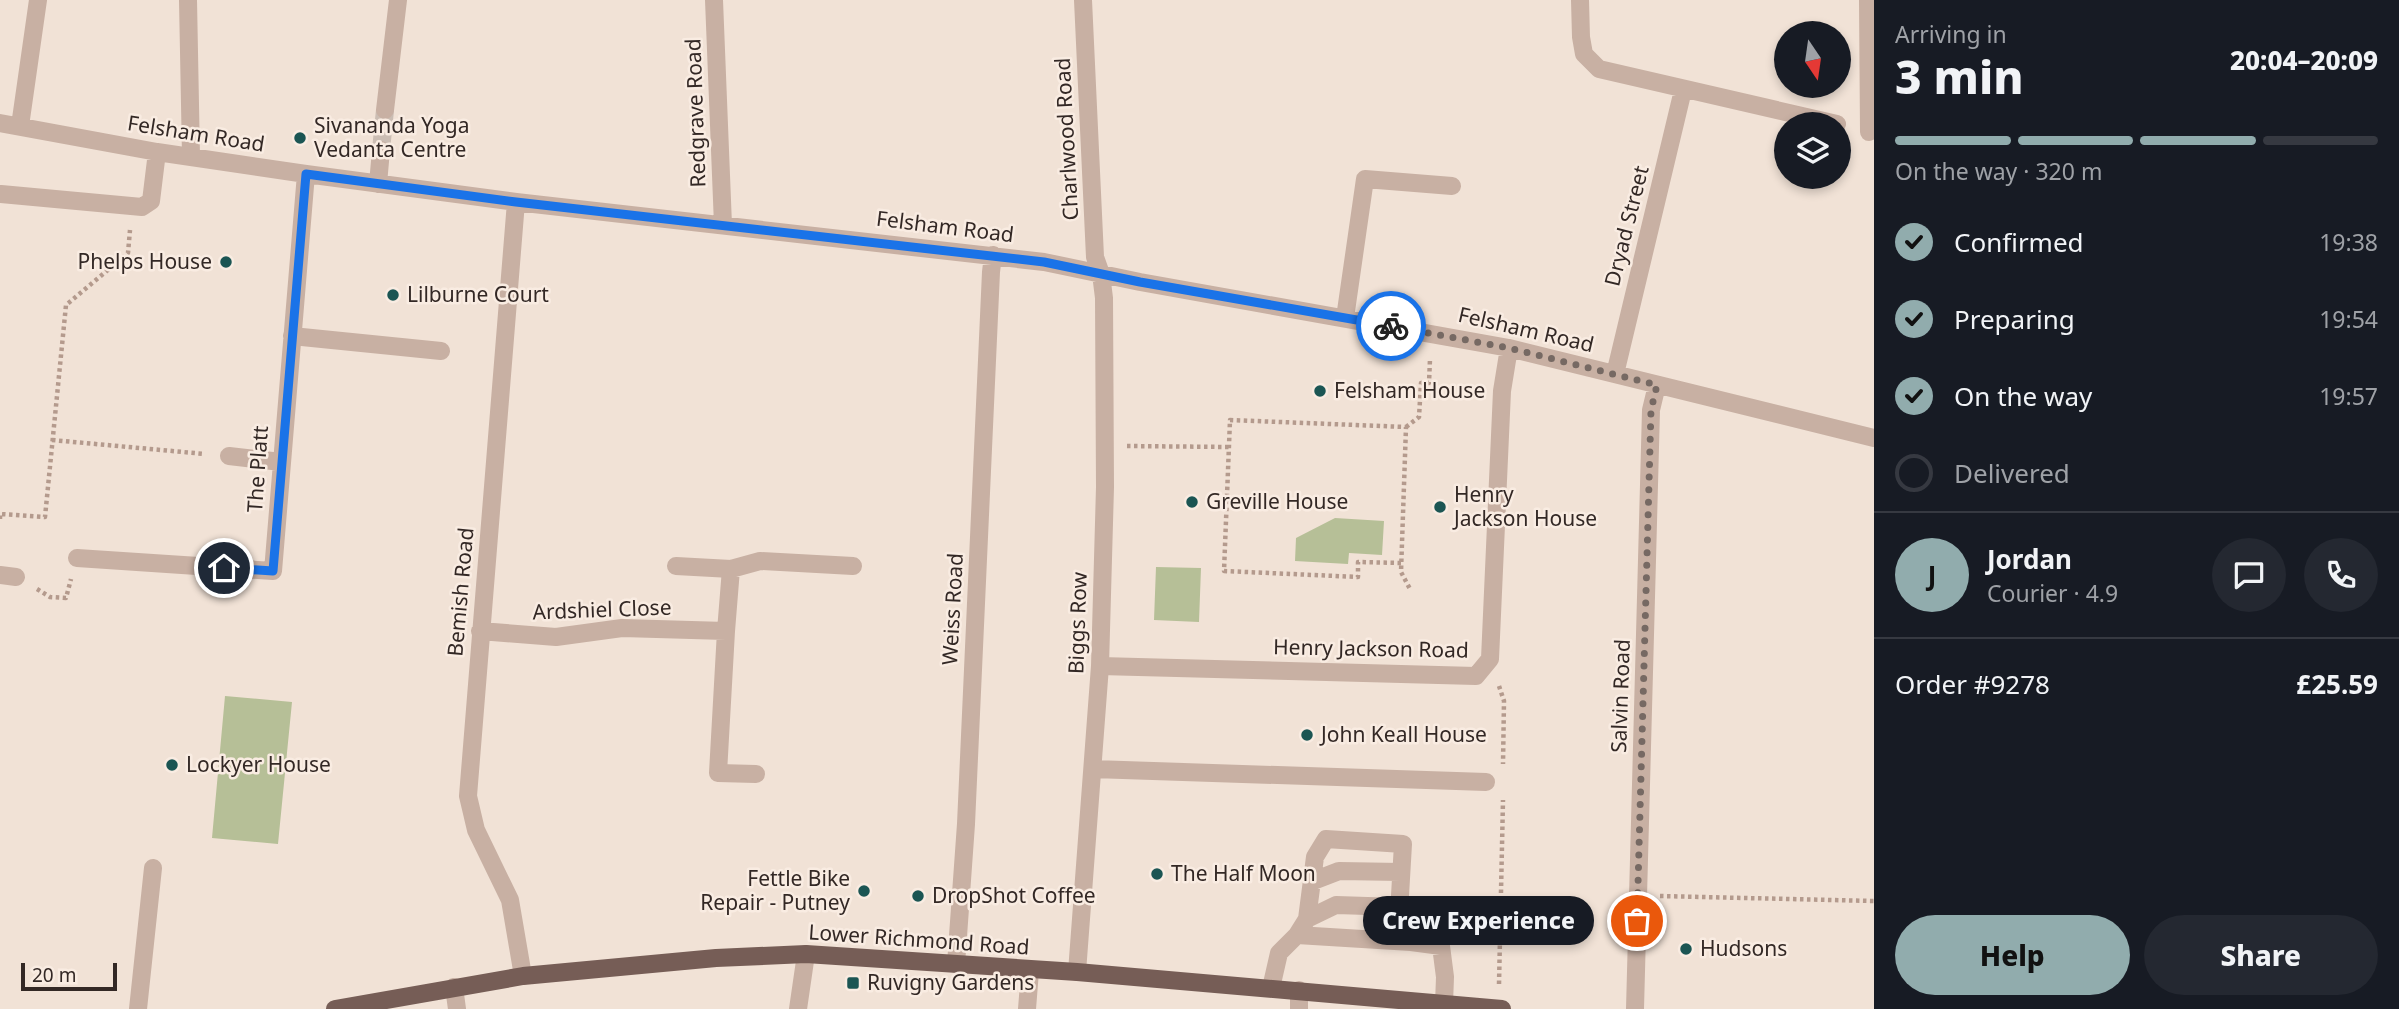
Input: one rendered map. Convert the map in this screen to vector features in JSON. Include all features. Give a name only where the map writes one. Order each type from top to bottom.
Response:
[{"type":"main road","name":"Lower Richmond Road","points":[[335,1009],[523,976],[716,958],[806,954],[1030,971],[1077,972],[1502,1009]]},
{"type":"street","points":[[20,126],[38,0]]},
{"type":"street","points":[[188,0],[191,156]]},
{"type":"street","points":[[385,110],[398,0]]},
{"type":"street","name":"Redgrave Road","points":[[714,0],[723,225]]},
{"type":"street","name":"Charlwood Road","points":[[1083,0],[1095,257],[1101,274]]},
{"type":"street","points":[[1580,0],[1584,54],[1599,69],[1780,112]]},
{"type":"street","points":[[1851,128],[1872,132],[1868,0]]},
{"type":"street","name":"Dryad Street","points":[[1615,374],[1683,90]]},
{"type":"street","name":"Felsham Road","points":[[0,123],[157,152],[378,184],[1044,262],[1509,348],[1874,438]]},
{"type":"street","points":[[378,184],[381,150]]},
{"type":"street","points":[[1,194],[142,206],[151,201],[157,152]]},
{"type":"street","name":"The Platt","points":[[77,558],[273,571],[306,174]]},
{"type":"street","points":[[1345,318],[1366,179],[1452,186]]},
{"type":"street","name":"Bemish Road","points":[[516,202],[468,796],[477,830],[510,900],[523,976]]},
{"type":"street","name":"Weiss Road","points":[[956,964],[967,824],[993,255]]},
{"type":"street","name":"Biggs Row","points":[[1077,972],[1100,666],[1105,445],[1104,298],[1101,274]]},
{"type":"street","points":[[292,336],[441,351]]},
{"type":"street","name":"Henry Jackson Road","points":[[1100,666],[1476,676],[1490,659],[1502,391],[1509,348]]},
{"type":"street","name":"Salvin Road","points":[[1635,1009],[1651,410],[1657,385]]},
{"type":"street","points":[[229,456],[281,462]]},
{"type":"street","name":"Ardshiel Close","points":[[676,566],[731,569],[760,561],[853,566]]},
{"type":"street","points":[[731,569],[718,773],[756,774]]},
{"type":"street","name":"Ardshiel Close","points":[[480,631],[556,638],[622,628],[726,631]]},
{"type":"street","points":[[1093,769],[1486,782]]},
{"type":"street","points":[[1271,988],[1279,953],[1297,935],[1307,919],[1315,857],[1326,839],[1403,844],[1398,930],[1410,942]]},
{"type":"street","points":[[138,1009],[153,868]]},
{"type":"street","points":[[1313,881],[1339,871],[1401,872]]},
{"type":"street","points":[[1307,919],[1336,905],[1399,907]]},
{"type":"street","points":[[1297,935],[1441,946],[1445,977],[1444,1004]]},
{"type":"street","points":[[798,1009],[806,954]]},
{"type":"street","points":[[1027,1009],[1030,971]]},
{"type":"street","points":[[454,987],[457,1009]]},
{"type":"street","points":[[1299,990],[1299,1009]]},
{"type":"path","points":[[0,519],[0,514],[45,517],[66,305],[128,253],[132,206]]},
{"type":"path","points":[[1401,563],[1358,562],[1358,577],[1224,571],[1230,420],[1406,427],[1419,417],[1421,383],[1429,383],[1431,333]]},
{"type":"path","points":[[1406,427],[1401,572],[1410,589]]},
{"type":"path","points":[[52,440],[229,456]]},
{"type":"path","points":[[1105,445],[1229,447]]},
{"type":"path","points":[[8,576],[50,597],[66,598],[77,558]]},
{"type":"path","points":[[1498,682],[1504,701],[1503,770]]},
{"type":"path","points":[[1500,984],[1503,797]]},
{"type":"path","points":[[1638,895],[1874,901]]},
{"type":"green space","points":[[1335,518],[1384,521],[1382,555],[1349,553],[1348,564],[1295,561],[1296,538]]},
{"type":"green space","points":[[1156,567],[1201,568],[1199,622],[1154,620]]},
{"type":"green space","points":[[225,696],[292,702],[278,844],[212,838]]},
{"type":"tunnel","points":[[381,150],[385,110]]},
{"type":"way so far","points":[[1391,326],[1509,348],[1657,385],[1651,410],[1637,921]]},
{"type":"place","name":"Sivananda Yoga Vedanta Centre","points":[[300,138]]},
{"type":"place","name":"Phelps House","points":[[226,262]]},
{"type":"place","name":"Lilburne Court","points":[[393,295]]},
{"type":"place","name":"Felsham House","points":[[1320,391]]},
{"type":"place","name":"Greville House","points":[[1192,502]]},
{"type":"place","name":"Henry Jackson House","points":[[1440,507]]},
{"type":"place","name":"John Keall House","points":[[1307,735]]},
{"type":"place","name":"Lockyer House","points":[[172,765]]},
{"type":"place","name":"The Half Moon","points":[[1157,874]]},
{"type":"place","name":"Fettle Bike Repair - Putney","points":[[864,891]]},
{"type":"place","name":"DropShot Coffee","points":[[918,896]]},
{"type":"place","name":"Crew Experience","points":[[1637,921]]},
{"type":"place","name":"Hudsons","points":[[1686,949]]},
{"type":"place","name":"Ruvigny Gardens","points":[[853,983]]},
{"type":"route","points":[[224,568],[273,571],[306,174],[516,202],[1044,262],[1140,282],[1391,326]]}]
